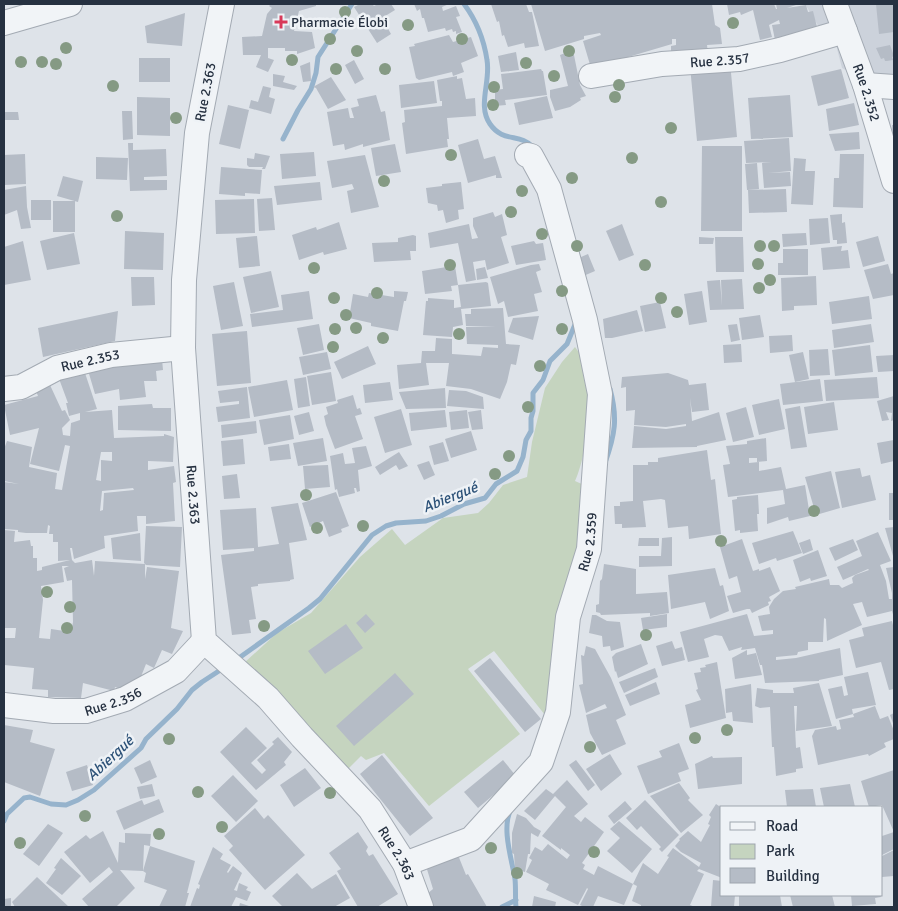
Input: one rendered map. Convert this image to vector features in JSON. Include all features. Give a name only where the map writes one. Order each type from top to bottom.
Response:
[{"type":"street","points":[[4,23],[70,4]]},
{"type":"street","name":"Rue 2.363","points":[[222,4],[197,133],[184,280],[183,348],[204,641],[268,698],[302,738],[370,809],[405,864],[421,907]]},
{"type":"street","name":"Rue 2.352","points":[[835,4],[865,85],[894,181]]},
{"type":"street","name":"Rue 2.357","points":[[591,76],[662,64],[739,58],[780,50],[845,31]]},
{"type":"street","points":[[865,85],[894,86]]},
{"type":"street","name":"Rue 2.359","points":[[405,864],[471,839],[541,762],[558,712],[568,617],[590,549],[600,394],[586,320],[549,189],[531,156],[527,155]]},
{"type":"street","name":"Rue 2.353","points":[[4,389],[21,388],[57,368],[110,355],[183,348]]},
{"type":"street","name":"Rue 2.356","points":[[4,705],[54,711],[86,712],[126,699],[176,671],[204,641]]},
{"type":"shaded area","points":[[805,4],[894,4],[894,93],[842,68],[834,37],[822,32]]},
{"type":"green space","points":[[575,347],[584,361],[589,388],[586,438],[580,469],[575,481],[584,485],[578,550],[557,688],[545,715],[494,651],[468,669],[520,734],[429,806],[384,753],[366,760],[361,756],[336,781],[244,663],[277,633],[311,613],[360,557],[392,529],[405,545],[443,518],[478,513],[489,503],[503,485],[527,477],[532,442],[545,388],[562,362]]},
{"type":"building","points":[[271,4],[316,4],[316,6],[299,11],[294,31],[312,32],[315,48],[297,54],[297,51],[285,51],[285,48],[268,48],[268,58],[274,60],[268,72],[256,67],[261,55],[243,55],[242,37],[262,36],[267,14],[272,8],[269,6]]},
{"type":"building","points":[[360,4],[372,4],[374,6],[378,4],[391,4],[395,10],[382,18],[391,34],[377,43],[354,7]]},
{"type":"building","points":[[414,4],[449,4],[442,7],[443,11],[456,6],[460,16],[456,17],[462,32],[456,34],[456,31],[453,32],[452,29],[446,31],[445,28],[428,32],[420,9],[417,11]]},
{"type":"building","points":[[491,4],[526,4],[529,12],[532,12],[539,46],[525,48],[524,43],[508,47],[504,35],[502,36],[499,21],[497,22]]},
{"type":"building","points":[[531,4],[712,4],[715,25],[720,28],[722,44],[707,45],[708,54],[671,58],[671,46],[676,45],[676,39],[672,39],[672,44],[591,68],[583,41],[601,35],[600,33],[584,36],[584,39],[545,51]]},
{"type":"building","points":[[727,4],[774,4],[776,9],[776,4],[799,4],[787,8],[806,5],[808,12],[813,11],[819,35],[776,45],[772,25],[780,24],[779,20],[769,25],[772,37],[760,40],[753,10],[741,15],[740,12],[729,15]]},
{"type":"building","points":[[876,4],[894,4],[894,32],[879,34]]},
{"type":"building","points":[[185,13],[182,46],[147,43],[145,26]]},
{"type":"building","points":[[449,35],[453,42],[471,37],[478,56],[461,63],[464,72],[453,76],[452,72],[419,80],[416,78],[409,47]]},
{"type":"building","points":[[890,45],[894,56],[892,57],[893,60],[885,61],[884,58],[881,59],[876,48]]},
{"type":"building","points":[[573,50],[580,85],[586,96],[580,98],[581,100],[570,107],[555,111],[550,97],[550,90],[568,86],[560,55]]},
{"type":"building","points":[[516,52],[519,70],[501,72],[498,56]]},
{"type":"building","points":[[139,58],[170,58],[170,82],[139,82]]},
{"type":"building","points":[[354,60],[364,79],[355,84],[345,65]]},
{"type":"building","points":[[310,62],[311,81],[303,82],[300,66]]},
{"type":"building","points":[[730,62],[737,137],[697,141],[690,66]]},
{"type":"building","points":[[541,69],[547,95],[505,100],[506,105],[495,106],[495,90],[503,89],[501,74]]},
{"type":"building","points":[[841,69],[849,98],[818,106],[811,76]]},
{"type":"building","points":[[273,74],[285,76],[283,82],[297,86],[294,90],[273,86]]},
{"type":"building","points":[[457,76],[457,79],[462,78],[466,99],[475,98],[476,116],[447,118],[448,147],[406,154],[402,123],[405,122],[404,110],[442,106],[437,80]]},
{"type":"building","points":[[331,77],[346,100],[328,109],[316,88],[313,87]]},
{"type":"building","points":[[434,81],[437,103],[401,108],[399,85]]},
{"type":"building","points":[[263,86],[271,88],[269,97],[275,99],[271,114],[249,108],[251,100],[258,102]]},
{"type":"building","points":[[376,95],[381,112],[385,111],[390,140],[363,147],[363,144],[345,150],[344,144],[333,146],[327,112],[348,108],[350,118],[354,118],[351,108],[359,106],[357,99]]},
{"type":"building","points":[[790,95],[793,137],[751,139],[748,98]]},
{"type":"building","points":[[547,96],[553,118],[519,125],[514,103]]},
{"type":"building","points":[[137,97],[170,98],[170,136],[137,135]]},
{"type":"building","points":[[854,103],[859,125],[829,131],[826,109]]},
{"type":"building","points":[[228,105],[249,110],[240,149],[219,144]]},
{"type":"building","points":[[122,111],[132,111],[133,139],[123,140]]},
{"type":"building","points":[[4,112],[18,112],[19,120],[4,120]]},
{"type":"building","points":[[892,125],[894,125],[894,150],[893,150]]},
{"type":"building","points":[[859,132],[860,149],[835,151],[829,134]]},
{"type":"building","points":[[789,138],[791,171],[768,173],[790,172],[791,186],[764,188],[762,163],[772,162],[746,163],[744,141]]},
{"type":"building","points":[[478,139],[484,159],[495,156],[502,178],[496,178],[496,175],[468,183],[458,145]]},
{"type":"building","points":[[128,143],[133,143],[133,150],[166,149],[167,176],[144,177],[144,180],[167,180],[167,190],[130,191]]},
{"type":"building","points":[[395,144],[401,172],[376,176],[371,148]]},
{"type":"building","points":[[702,146],[742,146],[742,231],[701,231]]},
{"type":"building","points":[[314,152],[316,176],[282,179],[280,154]]},
{"type":"building","points":[[255,153],[270,156],[265,169],[262,169],[263,167],[249,167],[247,165],[247,158],[254,159]]},
{"type":"building","points":[[25,154],[26,184],[4,185],[4,155]]},
{"type":"building","points":[[840,154],[864,154],[863,208],[833,207],[834,178],[839,178]]},
{"type":"building","points":[[365,155],[379,207],[351,213],[347,191],[354,189],[352,184],[332,188],[327,161]]},
{"type":"building","points":[[96,157],[128,158],[127,180],[96,179]]},
{"type":"building","points":[[794,158],[806,159],[805,171],[815,171],[813,205],[791,204]]},
{"type":"building","points":[[757,163],[759,189],[747,190],[745,164]]},
{"type":"building","points":[[221,167],[262,170],[260,194],[245,193],[245,196],[219,194]]},
{"type":"building","points":[[63,176],[83,181],[78,202],[57,196]]},
{"type":"building","points":[[320,182],[322,200],[277,205],[274,186]]},
{"type":"building","points":[[461,182],[464,209],[458,210],[459,219],[446,223],[443,210],[438,211],[437,205],[428,203],[426,188]]},
{"type":"building","points":[[26,186],[31,228],[21,229],[17,210],[4,215],[4,190]]},
{"type":"building","points":[[786,189],[787,212],[749,213],[748,190]]},
{"type":"building","points":[[272,198],[275,230],[259,231],[257,199]]},
{"type":"building","points":[[254,199],[255,233],[216,234],[215,200]]},
{"type":"building","points":[[31,200],[51,200],[51,220],[31,220]]},
{"type":"building","points":[[53,201],[75,201],[75,232],[53,232]]},
{"type":"building","points":[[493,212],[495,217],[502,214],[507,235],[501,237],[509,263],[487,270],[485,260],[473,262],[476,280],[466,282],[458,243],[430,248],[428,233],[469,224],[472,239],[478,238],[473,226],[473,218]]},
{"type":"building","points":[[842,214],[842,223],[845,222],[847,243],[837,244],[837,240],[833,240],[830,215]]},
{"type":"building","points":[[828,218],[830,243],[810,245],[809,219]]},
{"type":"building","points":[[339,222],[347,249],[324,255],[323,252],[299,260],[292,235],[316,227],[317,230]]},
{"type":"building","points":[[622,224],[634,255],[619,261],[606,231]]},
{"type":"building","points":[[125,231],[164,233],[163,270],[124,269]]},
{"type":"building","points":[[74,233],[80,264],[47,270],[40,241]]},
{"type":"building","points":[[806,233],[807,245],[783,247],[782,234]]},
{"type":"building","points":[[257,236],[260,266],[239,268],[236,238]]},
{"type":"building","points":[[416,236],[416,251],[410,251],[411,260],[374,262],[372,243],[398,242],[398,238]]},
{"type":"building","points":[[878,236],[885,261],[863,267],[856,242]]},
{"type":"building","points":[[699,237],[714,238],[713,244],[699,244]]},
{"type":"building","points":[[715,237],[743,237],[744,272],[716,272]]},
{"type":"building","points":[[23,241],[31,280],[4,285],[4,247]]},
{"type":"building","points":[[534,241],[536,244],[543,243],[546,260],[516,265],[511,246]]},
{"type":"building","points":[[842,246],[841,251],[848,250],[850,268],[823,270],[821,248]]},
{"type":"building","points":[[783,249],[808,249],[808,275],[778,275],[778,263],[783,263]]},
{"type":"building","points":[[588,254],[595,271],[581,277],[574,260]]},
{"type":"building","points":[[539,264],[541,270],[536,272],[542,292],[534,294],[538,311],[508,317],[504,301],[498,304],[490,277]]},
{"type":"building","points":[[888,264],[891,274],[894,273],[894,295],[873,299],[864,270]]},
{"type":"building","points":[[455,266],[458,285],[451,286],[452,291],[425,294],[422,271]]},
{"type":"building","points":[[485,267],[488,278],[477,280],[476,269]]},
{"type":"building","points":[[271,271],[279,307],[251,313],[243,277]]},
{"type":"building","points":[[816,276],[817,305],[794,306],[794,310],[782,311],[781,278]]},
{"type":"building","points":[[131,277],[154,277],[155,305],[132,306]]},
{"type":"building","points":[[742,279],[744,309],[710,310],[707,281],[720,280],[722,306],[721,280]]},
{"type":"building","points":[[234,282],[243,326],[221,330],[213,286]]},
{"type":"building","points":[[488,283],[491,306],[461,309],[463,325],[453,327],[452,337],[423,335],[426,301],[428,301],[428,298],[454,300],[454,308],[461,307],[458,285]]},
{"type":"building","points":[[309,291],[313,319],[252,327],[250,314],[283,310],[281,295]]},
{"type":"building","points":[[394,291],[408,292],[406,301],[404,301],[398,331],[371,326],[371,323],[349,318],[353,294],[368,297],[369,293],[394,297]]},
{"type":"building","points":[[702,291],[707,322],[689,325],[684,294]]},
{"type":"building","points":[[869,296],[872,319],[832,324],[829,302]]},
{"type":"building","points":[[660,302],[666,328],[645,332],[640,306]]},
{"type":"building","points":[[503,308],[506,344],[520,345],[516,365],[511,364],[507,382],[500,399],[471,389],[446,386],[449,363],[426,363],[429,385],[399,389],[397,365],[421,363],[422,351],[435,351],[436,338],[452,339],[452,354],[481,356],[483,347],[498,348],[498,345],[467,344],[466,327],[496,326],[466,326],[465,314],[471,314],[471,309]]},
{"type":"building","points":[[637,310],[643,331],[605,338],[603,319]]},
{"type":"building","points":[[118,311],[115,341],[43,357],[38,328]]},
{"type":"building","points":[[760,315],[764,337],[742,340],[739,318]]},
{"type":"building","points":[[539,316],[533,340],[508,332],[513,318]]},
{"type":"building","points":[[319,324],[324,350],[303,355],[297,328]]},
{"type":"building","points":[[737,324],[740,340],[731,342],[728,325]]},
{"type":"building","points":[[871,324],[874,342],[834,348],[832,330]]},
{"type":"building","points":[[247,331],[251,383],[217,386],[212,334]]},
{"type":"building","points":[[792,335],[793,351],[770,353],[769,336]]},
{"type":"building","points":[[741,344],[742,362],[724,363],[723,345]]},
{"type":"building","points":[[870,345],[873,372],[835,376],[832,350]]},
{"type":"building","points":[[368,346],[376,364],[342,379],[334,362]]},
{"type":"building","points":[[828,349],[830,375],[810,376],[809,350]]},
{"type":"building","points":[[327,352],[331,369],[303,375],[299,357]]},
{"type":"building","points":[[803,352],[809,379],[795,382],[789,355]]},
{"type":"building","points":[[894,355],[894,371],[878,372],[876,356]]},
{"type":"building","points":[[162,359],[163,370],[156,371],[157,381],[144,381],[146,397],[120,400],[119,389],[95,394],[87,367]]},
{"type":"building","points":[[83,367],[97,409],[85,412],[112,410],[114,438],[164,436],[164,434],[174,437],[173,462],[148,461],[148,470],[174,466],[176,482],[173,483],[175,521],[146,524],[146,516],[137,516],[138,531],[104,536],[105,548],[74,559],[72,548],[70,548],[72,560],[75,563],[92,560],[94,576],[95,561],[145,564],[145,579],[147,567],[179,571],[171,628],[183,631],[172,654],[162,650],[154,668],[146,664],[136,689],[127,691],[115,687],[114,691],[83,683],[81,698],[48,697],[48,690],[32,689],[34,668],[4,665],[4,638],[15,638],[16,628],[4,628],[4,530],[15,531],[14,542],[30,540],[31,546],[33,546],[33,558],[37,558],[37,571],[42,570],[42,567],[70,560],[58,561],[58,542],[53,542],[53,534],[49,534],[50,526],[48,525],[47,533],[26,533],[18,532],[18,530],[4,529],[4,482],[19,484],[4,481],[4,449],[7,441],[32,447],[29,467],[57,473],[55,489],[62,490],[70,446],[65,445],[59,471],[30,464],[39,428],[10,435],[4,405],[38,396],[36,391],[50,385],[62,411],[65,410],[70,420],[62,428],[63,435],[70,436],[71,423],[80,420],[80,413],[69,416],[66,403],[68,403],[58,376]],"holes":[[[101,452],[112,452],[112,461],[101,460],[101,481],[96,480]],[[133,488],[134,490],[104,493],[103,510],[100,511],[102,491]],[[62,566],[69,566],[64,568],[67,581],[72,580],[73,622],[71,632],[51,629],[50,639],[39,638],[43,600],[41,586],[64,582]]]},
{"type":"building","points":[[331,372],[336,401],[312,405],[307,376]]},
{"type":"building","points":[[668,373],[688,380],[689,385],[706,383],[709,410],[692,412],[690,398],[692,421],[719,412],[726,440],[697,447],[632,448],[634,426],[666,429],[686,426],[686,424],[666,427],[634,425],[635,410],[626,411],[626,387],[621,388],[622,377]]},
{"type":"building","points":[[306,377],[310,406],[298,408],[294,379]]},
{"type":"building","points":[[877,377],[879,398],[826,401],[824,380]]},
{"type":"building","points":[[820,379],[823,401],[783,405],[780,384]]},
{"type":"building","points":[[287,380],[293,410],[254,417],[248,387]]},
{"type":"building","points":[[390,382],[393,400],[365,403],[363,385]]},
{"type":"building","points":[[247,387],[250,418],[218,422],[216,407],[239,404],[239,401],[220,403],[218,391]]},
{"type":"building","points":[[445,388],[446,408],[406,409],[399,392]]},
{"type":"building","points":[[449,390],[466,391],[483,397],[484,409],[447,406]]},
{"type":"building","points":[[353,395],[357,409],[360,408],[362,414],[355,416],[363,439],[335,449],[324,416],[328,414],[326,407],[338,403],[337,400]]},
{"type":"building","points":[[894,396],[894,420],[891,421],[892,413],[886,412],[889,420],[882,421],[877,401]]},
{"type":"building","points":[[779,399],[785,429],[759,435],[752,405]]},
{"type":"building","points":[[834,402],[838,430],[808,434],[804,407]]},
{"type":"building","points":[[152,404],[153,408],[171,408],[171,431],[118,430],[118,406]]},
{"type":"building","points":[[800,406],[807,447],[791,449],[785,409]]},
{"type":"building","points":[[746,407],[754,437],[733,442],[726,413]]},
{"type":"building","points":[[401,409],[412,445],[385,453],[374,417]]},
{"type":"building","points":[[445,410],[447,427],[411,431],[409,413]]},
{"type":"building","points":[[467,410],[469,428],[451,430],[449,412]]},
{"type":"building","points":[[481,410],[483,429],[472,430],[468,412]]},
{"type":"building","points":[[309,412],[314,431],[299,435],[294,416]]},
{"type":"building","points":[[290,415],[294,439],[264,445],[259,420]]},
{"type":"building","points":[[256,421],[257,433],[222,438],[221,425]]},
{"type":"building","points":[[471,431],[477,450],[451,458],[445,439]]},
{"type":"building","points":[[323,438],[327,461],[298,466],[293,443]]},
{"type":"building","points":[[766,438],[767,461],[757,462],[757,458],[749,458],[749,463],[759,462],[759,471],[781,467],[786,489],[805,485],[810,516],[789,521],[788,517],[767,524],[767,508],[785,504],[783,490],[728,497],[723,465],[730,464],[726,446],[747,444],[747,441]]},
{"type":"building","points":[[243,439],[245,464],[223,466],[221,441]]},
{"type":"building","points":[[894,440],[894,461],[881,464],[877,443]]},
{"type":"building","points":[[443,442],[449,461],[434,465],[429,446]]},
{"type":"building","points":[[289,444],[291,459],[270,461],[268,447]]},
{"type":"building","points":[[366,446],[372,466],[358,470],[360,491],[357,492],[356,488],[354,488],[355,493],[339,497],[337,489],[335,490],[330,456],[343,453],[345,464],[355,463],[352,448]]},
{"type":"building","points":[[707,450],[711,480],[715,479],[721,534],[689,539],[688,526],[668,528],[665,500],[661,499],[643,501],[646,527],[622,528],[622,524],[615,524],[614,506],[620,506],[620,502],[633,501],[633,465],[648,465],[648,462],[658,462],[658,458]]},
{"type":"building","points":[[399,452],[408,466],[399,470],[396,465],[380,475],[375,467]]},
{"type":"building","points":[[429,461],[435,475],[424,480],[417,465]]},
{"type":"building","points":[[328,465],[330,487],[305,489],[303,466]]},
{"type":"building","points":[[860,468],[862,477],[870,475],[876,500],[842,508],[835,472]]},
{"type":"building","points":[[831,471],[840,508],[816,515],[805,477]]},
{"type":"building","points":[[237,474],[240,498],[224,499],[222,476]]},
{"type":"building","points":[[336,492],[349,526],[341,529],[342,532],[329,537],[323,521],[310,527],[302,503]]},
{"type":"building","points":[[889,493],[894,493],[894,520],[889,520]]},
{"type":"building","points":[[758,495],[758,531],[740,533],[740,530],[735,531],[732,500],[737,499],[737,497]]},
{"type":"building","points":[[298,503],[307,540],[289,543],[294,579],[258,584],[258,586],[251,587],[256,619],[249,620],[251,633],[232,635],[221,555],[254,551],[254,548],[223,550],[220,510],[256,508],[258,547],[279,544],[271,507]]},
{"type":"building","points":[[146,526],[182,527],[180,567],[146,565],[144,563]]},
{"type":"building","points":[[894,527],[894,555],[893,556],[885,528]]},
{"type":"building","points":[[793,531],[802,553],[777,561],[776,558],[759,564],[752,543]]},
{"type":"building","points":[[878,532],[891,561],[880,565],[886,581],[889,599],[892,599],[892,593],[886,568],[894,567],[894,618],[892,611],[867,617],[862,602],[853,604],[862,625],[827,641],[826,619],[824,618],[823,642],[808,642],[808,650],[798,652],[797,655],[776,657],[776,660],[796,658],[840,648],[843,675],[819,681],[765,683],[762,665],[760,665],[755,648],[741,650],[742,647],[729,651],[722,636],[715,635],[704,639],[709,657],[688,662],[680,632],[747,614],[754,636],[773,634],[773,630],[762,631],[758,616],[770,614],[769,607],[774,599],[783,591],[829,579],[830,585],[839,585],[842,588],[853,583],[852,578],[855,575],[869,570],[868,569],[843,580],[837,567],[862,556],[856,541]]},
{"type":"building","points":[[140,533],[141,561],[113,559],[111,538]]},
{"type":"building","points":[[672,537],[672,566],[639,567],[639,556],[661,556],[662,538]]},
{"type":"building","points":[[639,538],[659,538],[659,546],[638,546]]},
{"type":"building","points":[[742,539],[753,571],[770,567],[780,591],[769,597],[771,601],[768,602],[769,605],[752,613],[750,609],[747,609],[733,613],[727,596],[741,592],[737,576],[729,579],[720,547]]},
{"type":"building","points":[[810,539],[813,550],[803,554],[799,543]]},
{"type":"building","points":[[853,539],[858,550],[835,561],[829,548]]},
{"type":"building","points":[[818,550],[827,576],[811,581],[810,578],[800,582],[793,560]]},
{"type":"building","points":[[604,564],[636,569],[636,594],[667,592],[669,613],[650,616],[650,613],[601,615],[596,612],[596,605],[599,604],[600,581]]},
{"type":"building","points":[[715,568],[720,586],[723,585],[729,611],[710,619],[705,602],[671,609],[668,575]]},
{"type":"building","points":[[366,614],[375,624],[365,633],[356,623]]},
{"type":"building","points":[[667,614],[667,627],[643,630],[641,618]]},
{"type":"building","points":[[592,615],[607,621],[620,622],[624,647],[611,651],[610,646],[603,647],[602,636],[589,633]]},
{"type":"building","points":[[892,621],[894,624],[894,689],[889,690],[881,662],[856,668],[849,640],[864,636],[862,628]]},
{"type":"building","points":[[346,624],[363,648],[325,674],[308,651]]},
{"type":"building","points":[[672,641],[675,649],[682,647],[685,660],[662,666],[656,646]]},
{"type":"building","points":[[641,644],[648,664],[618,678],[612,657],[616,653]]},
{"type":"building","points":[[586,646],[595,649],[611,678],[626,715],[616,720],[626,744],[602,755],[590,733],[586,715],[607,708],[605,704],[586,713],[579,685],[583,684],[581,655],[584,656]]},
{"type":"building","points":[[747,650],[747,655],[756,653],[762,675],[735,679],[732,658]]},
{"type":"building","points":[[490,658],[541,719],[525,732],[474,671]]},
{"type":"building","points":[[717,662],[726,718],[690,728],[685,705],[701,700],[696,690],[698,689],[694,673],[701,672],[700,668],[706,667],[705,665]]},
{"type":"building","points":[[655,668],[658,677],[624,693],[619,682]]},
{"type":"building","points":[[868,672],[876,705],[852,709],[853,714],[836,719],[828,689],[842,686],[844,696],[848,695],[844,677]]},
{"type":"building","points":[[395,673],[414,694],[354,746],[336,726]]},
{"type":"building","points":[[656,682],[660,694],[630,706],[625,695]]},
{"type":"building","points":[[819,683],[832,726],[796,731],[797,706],[794,706],[796,748],[800,747],[803,768],[796,769],[796,772],[776,776],[770,707],[760,708],[755,706],[757,688],[773,690],[773,693],[794,693],[793,688]]},
{"type":"building","points":[[751,684],[753,723],[733,721],[732,712],[726,713],[725,689]]},
{"type":"building","points":[[875,706],[880,719],[888,716],[894,731],[894,739],[884,743],[886,747],[869,756],[868,754],[818,765],[812,736],[815,730],[836,726],[837,730],[841,729],[839,720],[854,717],[853,714]]},
{"type":"building","points":[[894,713],[894,726],[890,715]]},
{"type":"building","points":[[4,725],[33,730],[30,742],[55,749],[40,796],[4,782]]},
{"type":"building","points":[[246,727],[267,748],[251,763],[262,774],[266,770],[257,760],[274,744],[272,742],[278,737],[292,752],[284,762],[286,765],[256,790],[220,752]]},
{"type":"building","points":[[679,743],[689,769],[678,773],[681,781],[648,794],[637,766],[662,757],[659,751]]},
{"type":"building","points":[[610,754],[622,774],[601,791],[586,769]]},
{"type":"building","points":[[382,755],[433,818],[410,836],[360,774]]},
{"type":"building","points":[[712,756],[713,758],[742,757],[742,784],[698,789],[695,764]]},
{"type":"building","points":[[150,760],[157,777],[141,784],[134,768]]},
{"type":"building","points":[[503,760],[516,776],[478,808],[464,792]]},
{"type":"building","points":[[576,760],[595,785],[588,791],[569,765]]},
{"type":"building","points":[[87,765],[93,785],[72,791],[66,772]]},
{"type":"building","points":[[305,768],[321,788],[294,807],[280,785]]},
{"type":"building","points":[[894,770],[894,832],[883,806],[869,806],[861,781]]},
{"type":"building","points":[[233,775],[258,801],[236,822],[211,796]]},
{"type":"building","points":[[567,780],[588,804],[574,816],[581,822],[585,817],[604,832],[582,863],[585,865],[583,869],[594,875],[598,866],[633,884],[624,905],[598,896],[593,907],[584,907],[580,905],[587,888],[578,905],[546,890],[549,884],[526,872],[532,860],[529,858],[535,847],[542,851],[548,844],[567,859],[570,855],[542,836],[566,807],[555,796],[535,820],[524,811],[546,789],[553,794]]},
{"type":"building","points":[[679,783],[690,798],[688,800],[703,815],[681,833],[650,796]]},
{"type":"building","points":[[152,784],[155,796],[140,799],[137,787]]},
{"type":"building","points":[[850,784],[855,806],[824,806],[820,788]]},
{"type":"building","points":[[813,789],[816,806],[787,806],[785,790]]},
{"type":"building","points":[[159,799],[164,812],[124,830],[116,811],[142,800],[144,805]]},
{"type":"building","points":[[645,800],[679,835],[662,852],[659,849],[661,847],[641,826],[637,830],[626,818]]},
{"type":"building","points":[[625,801],[632,809],[614,824],[608,816]]},
{"type":"building","points":[[716,804],[720,807],[720,877],[699,869],[697,871],[704,874],[690,905],[695,907],[641,907],[641,905],[632,901],[637,886],[633,884],[643,863],[658,874],[673,848],[699,867],[701,863],[681,852],[675,846],[679,839],[688,831],[701,842],[710,825],[708,824],[711,817],[709,815]]},
{"type":"building","points":[[255,808],[264,819],[268,815],[305,855],[265,890],[229,850],[233,846],[224,836]]},
{"type":"building","points":[[517,814],[526,818],[534,827],[541,831],[538,837],[531,833],[530,854],[528,854],[525,872],[515,869],[514,854],[512,853],[512,833]]},
{"type":"building","points":[[619,821],[652,849],[632,873],[607,851],[620,838],[610,829]]},
{"type":"building","points":[[48,824],[63,833],[39,866],[23,854]]},
{"type":"building","points":[[103,831],[118,863],[119,842],[125,843],[125,833],[151,834],[150,846],[144,845],[143,871],[120,870],[135,888],[116,907],[89,907],[82,899],[113,872],[109,867],[90,883],[64,852],[86,835],[90,839]]},
{"type":"building","points":[[358,832],[368,847],[366,851],[369,856],[373,854],[398,894],[377,907],[358,907],[337,871],[341,869],[329,853]]},
{"type":"building","points":[[894,832],[894,849],[883,854],[883,836]]},
{"type":"building","points":[[150,846],[195,861],[185,907],[159,907],[167,890],[144,882],[146,873],[143,871]]},
{"type":"building","points":[[213,847],[223,854],[220,859],[231,865],[228,873],[233,866],[242,873],[234,890],[237,891],[239,883],[248,887],[246,890],[251,892],[247,901],[236,897],[231,907],[190,907],[197,888],[199,889],[200,885],[198,884]]},
{"type":"building","points":[[894,850],[894,876],[883,877],[883,856]]},
{"type":"building","points":[[458,855],[466,875],[468,874],[487,907],[430,907],[427,894],[433,889],[426,866]]},
{"type":"building","points":[[61,858],[81,876],[62,895],[46,883]]},
{"type":"building","points":[[297,873],[312,889],[336,874],[350,898],[334,907],[283,907],[272,896]]},
{"type":"building","points":[[37,877],[69,907],[15,907],[12,902]]},
{"type":"building","points":[[713,880],[720,881],[720,896],[735,896],[734,907],[711,907]]},
{"type":"building","points":[[534,896],[556,902],[555,907],[532,907]]},
{"type":"building","points":[[739,896],[780,896],[782,907],[739,907]]},
{"type":"building","points":[[790,896],[832,896],[835,907],[793,907]]},
{"type":"building","points":[[851,896],[881,897],[875,898],[876,904],[852,906]]},
{"type":"building","points":[[11,898],[11,907],[4,907],[4,899]]},
{"type":"building","points":[[240,903],[252,907],[239,907]]},
{"type":"waterway","points":[[283,139],[311,89],[318,57],[352,4]]},
{"type":"waterway","name":"Abiergué","points":[[464,4],[476,23],[486,53],[488,68],[484,101],[486,117],[500,134],[523,140],[533,147]]},
{"type":"waterway","name":"Abiergué","points":[[236,660],[320,599],[372,535],[386,526],[396,523],[426,521],[441,516],[464,504],[485,498],[496,484],[517,471],[523,457],[526,440],[531,431],[533,393],[543,380],[550,361],[567,344],[576,322]]},
{"type":"waterway","points":[[605,463],[611,444],[615,418],[610,389]]},
{"type":"waterway","name":"Abiergué","points":[[4,821],[7,814],[24,798],[30,797],[51,804],[66,805],[94,790],[141,748],[146,739],[177,709],[192,690],[225,667]]},
{"type":"waterway","points":[[511,809],[508,817],[507,834],[515,879],[516,907]]},
{"type":"waterway","points":[[502,907],[516,900]]},
{"type":"place","name":"Pharmacie Élobi","points":[[281,22]]}]
